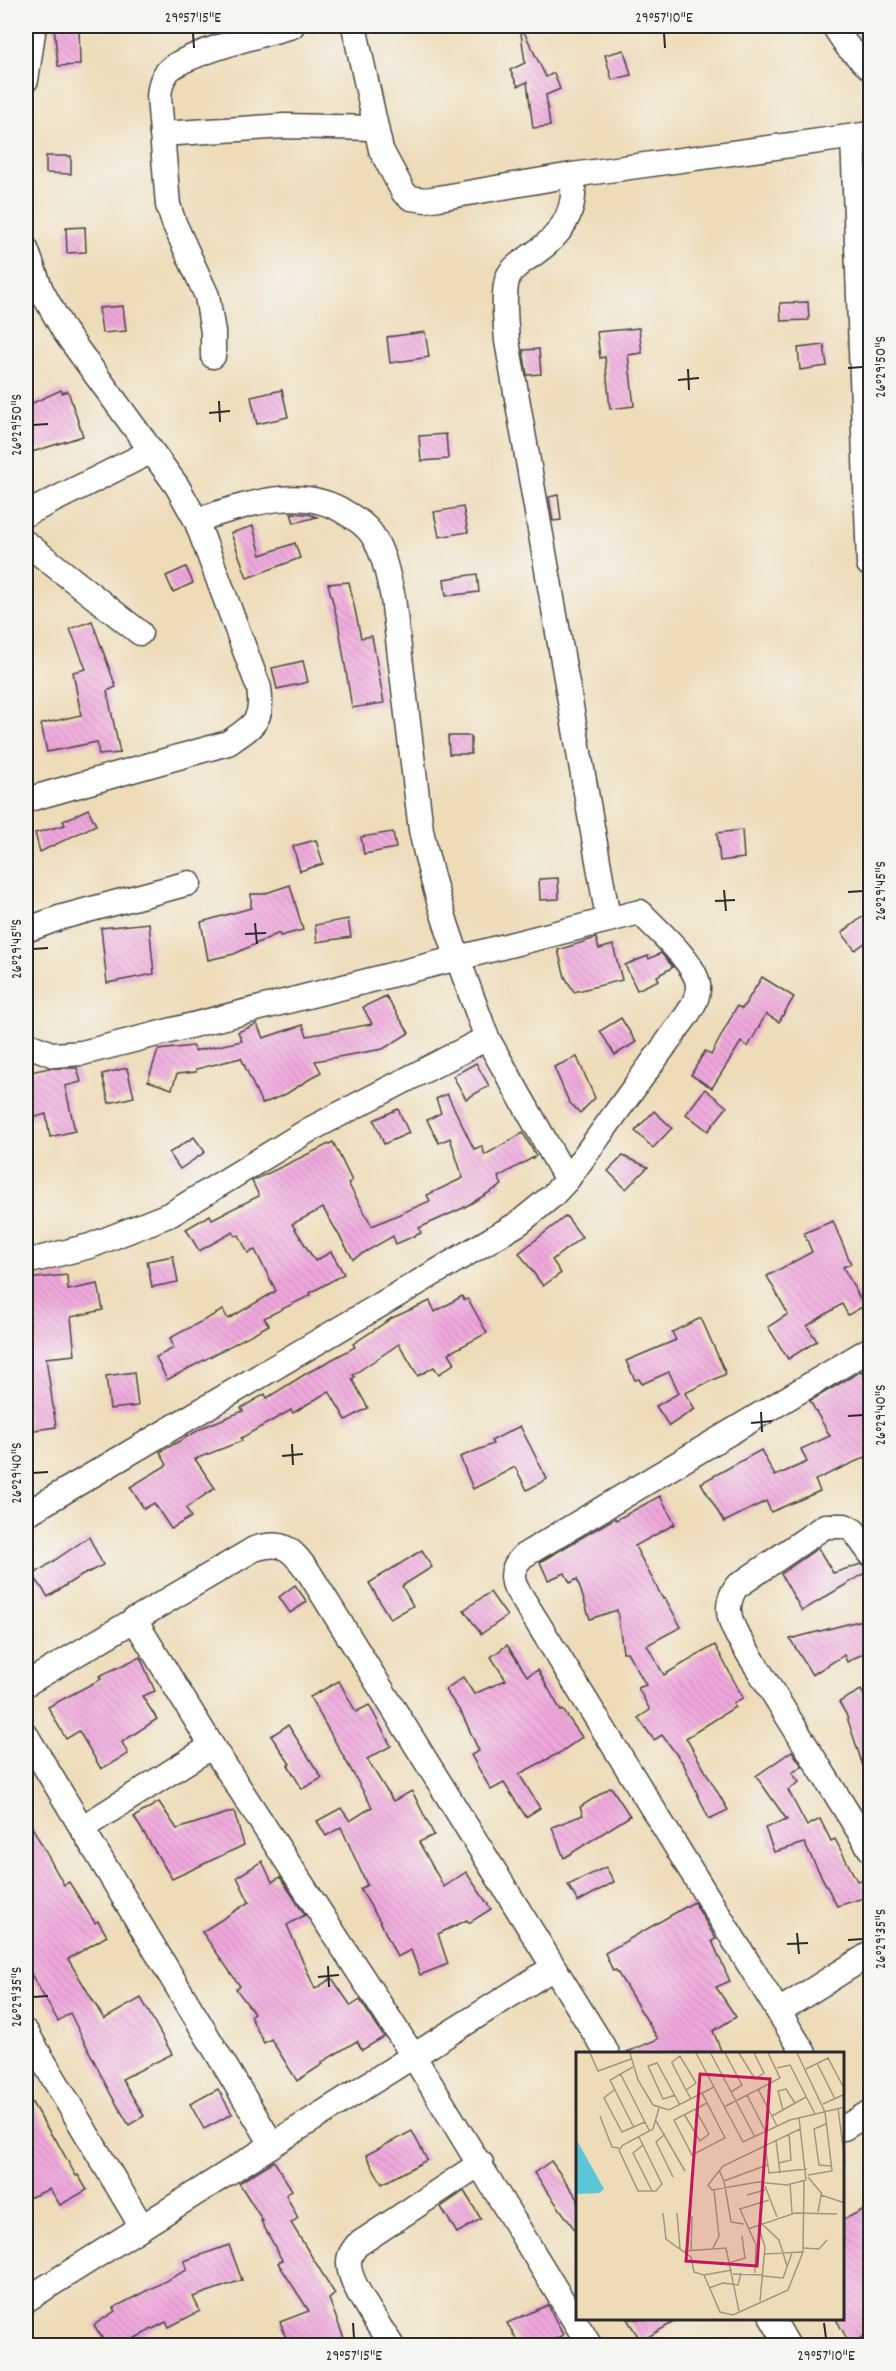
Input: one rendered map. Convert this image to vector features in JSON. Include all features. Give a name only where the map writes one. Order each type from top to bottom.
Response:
[{"type":"street","points":[[26,80],[33,26]]},
{"type":"street","points":[[213,356],[213,332],[207,296],[168,206],[162,134],[161,83],[169,70],[189,57],[292,26]]},
{"type":"street","points":[[354,26],[381,150],[398,184],[411,198],[425,200],[572,175],[862,135],[869,564]]},
{"type":"street","points":[[834,26],[847,46],[870,68]]},
{"type":"street","points":[[162,134],[285,126],[375,128]]},
{"type":"street","points":[[572,175],[574,196],[568,216],[551,239],[509,275],[506,284],[507,341],[608,918]]},
{"type":"street","points":[[26,249],[41,290],[64,331],[177,486],[196,520],[259,688],[261,705],[260,714],[252,727],[228,743],[26,800]]},
{"type":"street","points":[[26,514],[150,452]]},
{"type":"street","points":[[196,520],[255,503],[285,498],[314,499],[337,506],[370,532],[386,568],[393,598],[424,847],[457,957],[487,1038],[567,1180]]},
{"type":"street","points":[[26,543],[140,633]]},
{"type":"street","points":[[26,930],[62,917],[189,884]]},
{"type":"street","points":[[26,1044],[54,1055],[82,1053],[608,918],[640,912],[693,970],[697,978],[698,994],[687,1015],[567,1180],[552,1196],[519,1223],[26,1514]]},
{"type":"street","points":[[26,1262],[90,1246],[171,1214],[309,1130],[487,1038]]},
{"type":"street","points":[[803,2052],[512,1579],[513,1570],[523,1556],[870,1349]]},
{"type":"street","points":[[870,1553],[854,1531],[845,1526],[825,1526],[736,1587],[728,1602],[729,1615],[737,1635],[870,1849]]},
{"type":"street","points":[[26,1684],[254,1549],[276,1545],[285,1547],[294,1553],[310,1574],[606,2052]]},
{"type":"street","points":[[134,1619],[212,1746],[481,2163],[590,2346]]},
{"type":"street","points":[[26,1735],[272,2145]]},
{"type":"street","points":[[82,1828],[212,1746]]},
{"type":"street","points":[[779,2011],[870,1954]]},
{"type":"street","points":[[26,2300],[553,1968]]},
{"type":"street","points":[[26,2032],[142,2227]]},
{"type":"street","points":[[845,2124],[870,2112]]},
{"type":"street","points":[[392,2346],[354,2281],[349,2262],[351,2253],[357,2245],[481,2163]]},
{"type":"street","points":[[773,2320],[788,2346]]},
{"type":"building","points":[[54,26],[79,26],[80,65],[58,66]]},
{"type":"building","points":[[524,32],[546,77],[554,73],[560,89],[546,95],[550,126],[533,128],[527,82],[518,86],[510,70],[525,63],[521,33]]},
{"type":"building","points":[[624,50],[631,75],[612,80],[605,55]]},
{"type":"building","points":[[46,156],[71,156],[71,174],[46,173]]},
{"type":"building","points":[[85,227],[86,252],[67,253],[66,228]]},
{"type":"building","points":[[808,302],[809,320],[781,321],[780,303]]},
{"type":"building","points":[[123,306],[126,331],[102,333],[99,308]]},
{"type":"building","points":[[639,328],[642,353],[628,355],[634,406],[610,409],[605,357],[600,358],[597,332]]},
{"type":"building","points":[[425,332],[429,357],[390,363],[387,337]]},
{"type":"building","points":[[824,345],[827,366],[800,370],[798,348]]},
{"type":"building","points":[[539,349],[541,374],[527,375],[523,350]]},
{"type":"building","points":[[61,390],[62,393],[68,391],[83,436],[32,452],[26,434],[26,406]]},
{"type":"building","points":[[282,390],[288,417],[257,424],[251,397]]},
{"type":"building","points":[[446,434],[448,459],[421,461],[419,436]]},
{"type":"building","points":[[558,495],[561,520],[553,521],[549,497]]},
{"type":"building","points":[[463,507],[468,532],[439,537],[434,512]]},
{"type":"building","points":[[291,513],[308,514],[317,517],[294,523]]},
{"type":"building","points":[[253,526],[261,555],[295,543],[300,558],[247,578],[231,533]]},
{"type":"building","points":[[186,567],[193,583],[173,592],[166,576]]},
{"type":"building","points":[[477,574],[479,592],[446,596],[444,579]]},
{"type":"building","points":[[349,582],[361,638],[372,636],[384,703],[352,708],[338,622],[328,584]]},
{"type":"building","points":[[92,621],[116,687],[107,691],[120,753],[99,755],[97,742],[47,752],[41,724],[81,715],[73,672],[86,669],[70,629]]},
{"type":"building","points":[[303,661],[308,682],[277,689],[272,668]]},
{"type":"building","points":[[448,736],[471,736],[471,754],[449,754]]},
{"type":"building","points":[[88,809],[96,825],[40,852],[35,833],[65,825],[63,821]]},
{"type":"building","points":[[742,830],[744,858],[720,861],[717,833]]},
{"type":"building","points":[[393,832],[396,848],[364,854],[361,837]]},
{"type":"building","points":[[316,840],[323,864],[300,871],[293,846]]},
{"type":"building","points":[[558,878],[559,899],[540,900],[539,879]]},
{"type":"building","points":[[290,885],[303,930],[280,936],[279,933],[234,954],[208,960],[201,922],[251,908],[251,894],[263,894]]},
{"type":"building","points":[[870,911],[870,939],[855,950],[842,933]]},
{"type":"building","points":[[348,919],[351,937],[317,942],[315,925]]},
{"type":"building","points":[[149,923],[154,974],[107,983],[101,928]]},
{"type":"building","points":[[596,938],[599,949],[613,945],[622,980],[574,992],[565,977],[558,950]]},
{"type":"building","points":[[661,953],[673,967],[657,976],[659,980],[637,990],[625,965],[648,956],[649,959]]},
{"type":"building","points":[[762,977],[794,997],[779,1022],[766,1014],[748,1047],[741,1042],[712,1088],[691,1075],[705,1051],[711,1055],[737,1006],[742,1009]]},
{"type":"building","points":[[386,996],[409,1033],[383,1049],[315,1061],[321,1072],[286,1094],[262,1104],[241,1058],[196,1069],[196,1072],[177,1074],[172,1089],[148,1081],[158,1050],[193,1046],[194,1051],[242,1041],[238,1032],[257,1024],[263,1038],[303,1025],[307,1036],[372,1024],[363,1007]]},
{"type":"building","points":[[621,1018],[636,1042],[615,1055],[600,1031]]},
{"type":"building","points":[[577,1057],[595,1098],[580,1113],[569,1102],[554,1067]]},
{"type":"building","points":[[476,1063],[489,1086],[466,1099],[453,1076]]},
{"type":"building","points":[[49,1068],[77,1068],[81,1082],[65,1086],[75,1131],[50,1137],[46,1114],[26,1120],[26,1073]]},
{"type":"building","points":[[127,1068],[134,1097],[109,1103],[102,1074]]},
{"type":"building","points":[[705,1089],[727,1107],[708,1131],[686,1114]]},
{"type":"building","points":[[447,1094],[474,1149],[482,1146],[485,1155],[523,1133],[536,1156],[498,1177],[502,1185],[463,1208],[419,1228],[421,1233],[396,1244],[393,1236],[353,1259],[323,1208],[292,1224],[315,1261],[331,1252],[344,1274],[310,1293],[311,1295],[264,1318],[269,1325],[167,1380],[156,1357],[174,1348],[170,1338],[223,1310],[228,1319],[276,1291],[255,1250],[248,1253],[239,1235],[235,1236],[233,1232],[199,1251],[186,1229],[210,1215],[212,1219],[259,1196],[252,1181],[333,1142],[352,1181],[348,1183],[372,1226],[430,1201],[427,1195],[463,1178],[450,1138],[439,1143],[427,1120],[441,1113],[436,1099]]},
{"type":"building","points":[[398,1109],[409,1133],[384,1144],[374,1120]]},
{"type":"building","points":[[654,1111],[672,1128],[653,1148],[635,1131]]},
{"type":"building","points":[[194,1137],[205,1152],[180,1169],[169,1153]]},
{"type":"building","points":[[623,1156],[648,1167],[626,1189],[608,1171]]},
{"type":"building","points":[[566,1216],[582,1237],[552,1260],[561,1273],[543,1286],[519,1253]]},
{"type":"building","points":[[833,1221],[851,1264],[843,1267],[864,1306],[848,1315],[842,1304],[807,1326],[817,1341],[788,1359],[768,1327],[788,1314],[767,1276],[812,1252],[804,1233]]},
{"type":"building","points":[[173,1256],[178,1282],[152,1287],[147,1261]]},
{"type":"building","points":[[67,1275],[68,1290],[98,1284],[103,1310],[71,1317],[75,1355],[46,1358],[56,1427],[28,1431],[26,1279]]},
{"type":"building","points":[[462,1296],[464,1300],[468,1299],[487,1333],[449,1353],[455,1363],[439,1374],[434,1367],[418,1376],[399,1344],[353,1375],[355,1377],[352,1379],[368,1408],[346,1420],[329,1391],[293,1413],[291,1410],[241,1438],[242,1441],[195,1459],[215,1488],[186,1508],[191,1517],[171,1529],[154,1503],[144,1509],[130,1487],[167,1465],[160,1452],[206,1426],[243,1411],[241,1408],[265,1394],[267,1398],[355,1347],[353,1344],[392,1318],[430,1301],[435,1312]]},
{"type":"building","points":[[701,1318],[726,1374],[685,1393],[695,1409],[669,1426],[656,1406],[679,1393],[669,1372],[642,1384],[639,1379],[635,1380],[626,1361],[676,1340],[672,1332]]},
{"type":"building","points":[[861,1371],[870,1390],[870,1455],[815,1480],[820,1491],[771,1512],[766,1501],[724,1522],[701,1483],[761,1450],[775,1476],[807,1462],[801,1449],[830,1436],[810,1401]]},
{"type":"building","points":[[134,1372],[138,1406],[110,1409],[106,1376]]},
{"type":"building","points":[[520,1426],[547,1479],[527,1490],[515,1467],[473,1489],[460,1457],[493,1444],[491,1441]]},
{"type":"building","points":[[660,1496],[675,1524],[635,1546],[663,1599],[665,1598],[681,1627],[647,1645],[664,1675],[715,1645],[743,1698],[733,1703],[735,1707],[686,1738],[728,1810],[709,1819],[683,1763],[662,1735],[654,1740],[638,1718],[650,1710],[638,1688],[646,1685],[627,1652],[623,1652],[617,1610],[590,1619],[577,1579],[570,1583],[565,1573],[548,1580],[540,1562],[615,1518],[616,1520]]},
{"type":"building","points":[[89,1537],[103,1565],[77,1578],[48,1597],[33,1575]]},
{"type":"building","points":[[818,1548],[833,1573],[861,1564],[870,1567],[870,1570],[802,1611],[781,1574]]},
{"type":"building","points":[[422,1550],[432,1567],[402,1586],[413,1606],[390,1619],[369,1583]]},
{"type":"building","points":[[295,1585],[307,1602],[290,1613],[279,1597]]},
{"type":"building","points":[[490,1592],[507,1616],[481,1634],[464,1610]]},
{"type":"building","points":[[870,1618],[870,1650],[847,1662],[844,1655],[812,1675],[790,1639]]},
{"type":"building","points":[[507,1645],[527,1676],[538,1670],[561,1711],[563,1710],[582,1737],[561,1752],[519,1774],[540,1808],[526,1817],[504,1783],[491,1790],[471,1755],[479,1751],[462,1714],[445,1690],[463,1677],[474,1694],[506,1680],[491,1657]]},
{"type":"building","points":[[140,1657],[155,1691],[142,1696],[157,1719],[122,1742],[128,1754],[101,1769],[79,1731],[66,1739],[48,1707],[101,1679],[99,1676]]},
{"type":"building","points":[[339,1681],[356,1712],[369,1705],[391,1746],[367,1759],[393,1801],[412,1791],[434,1835],[419,1842],[444,1887],[466,1872],[491,1909],[469,1923],[467,1920],[438,1934],[448,1964],[420,1975],[411,1950],[397,1957],[380,1921],[360,1889],[367,1885],[341,1827],[326,1836],[317,1821],[341,1808],[350,1821],[372,1807],[310,1697]]},
{"type":"building","points":[[861,1690],[870,1708],[870,1777],[867,1778],[846,1714],[839,1702]]},
{"type":"building","points":[[288,1725],[322,1778],[302,1789],[288,1765],[290,1764],[271,1736]]},
{"type":"building","points":[[792,1751],[802,1766],[792,1773],[799,1782],[788,1790],[807,1826],[820,1819],[831,1841],[835,1839],[857,1881],[862,1880],[867,1897],[837,1906],[804,1843],[774,1852],[765,1828],[787,1820],[756,1776]]},
{"type":"building","points":[[611,1787],[630,1816],[564,1858],[552,1827],[583,1815],[580,1807]]},
{"type":"building","points":[[159,1802],[177,1829],[234,1811],[244,1845],[172,1879],[134,1817]]},
{"type":"building","points":[[26,1816],[64,1885],[69,1882],[95,1923],[98,1921],[107,1936],[68,1959],[104,2019],[141,1998],[172,2054],[122,2079],[144,2116],[129,2125],[111,2095],[70,2013],[58,2021],[26,1965]]},
{"type":"building","points":[[262,1861],[272,1882],[280,1877],[305,1915],[287,1925],[315,1989],[332,1978],[351,2006],[360,2000],[384,2037],[362,2050],[357,2041],[322,2062],[323,2064],[297,2081],[271,2039],[264,2043],[250,2016],[254,2013],[236,1989],[240,1986],[202,1932],[249,1902],[237,1877]]},
{"type":"building","points":[[606,1867],[614,1882],[578,1902],[568,1885]]},
{"type":"building","points":[[694,1902],[716,1939],[712,1941],[730,1981],[716,1987],[736,2017],[713,2031],[722,2052],[627,2052],[658,2039],[616,1970],[613,1971],[605,1953]]},
{"type":"building","points":[[218,2089],[232,2114],[204,2129],[190,2104]]},
{"type":"building","points":[[26,2093],[76,2176],[78,2175],[87,2190],[60,2205],[50,2189],[26,2199]]},
{"type":"building","points":[[412,2131],[427,2160],[382,2184],[366,2155]]},
{"type":"building","points":[[274,2161],[292,2190],[286,2195],[298,2218],[291,2223],[335,2294],[329,2299],[347,2346],[289,2346],[280,2322],[309,2311],[278,2263],[282,2260],[261,2221],[263,2221],[239,2183]]},
{"type":"building","points":[[551,2161],[576,2196],[576,2231],[534,2173]]},
{"type":"building","points":[[464,2191],[481,2219],[457,2233],[441,2207]]},
{"type":"building","points":[[870,2206],[870,2333],[850,2344],[837,2320],[845,2320],[845,2219]]},
{"type":"building","points":[[229,2245],[242,2280],[193,2297],[200,2311],[169,2327],[166,2322],[120,2346],[107,2346],[94,2325],[115,2311],[113,2308],[187,2270],[184,2261]]},
{"type":"building","points":[[548,2305],[563,2335],[541,2346],[520,2346],[507,2323]]},
{"type":"building","points":[[628,2320],[677,2320],[641,2341]]}]
